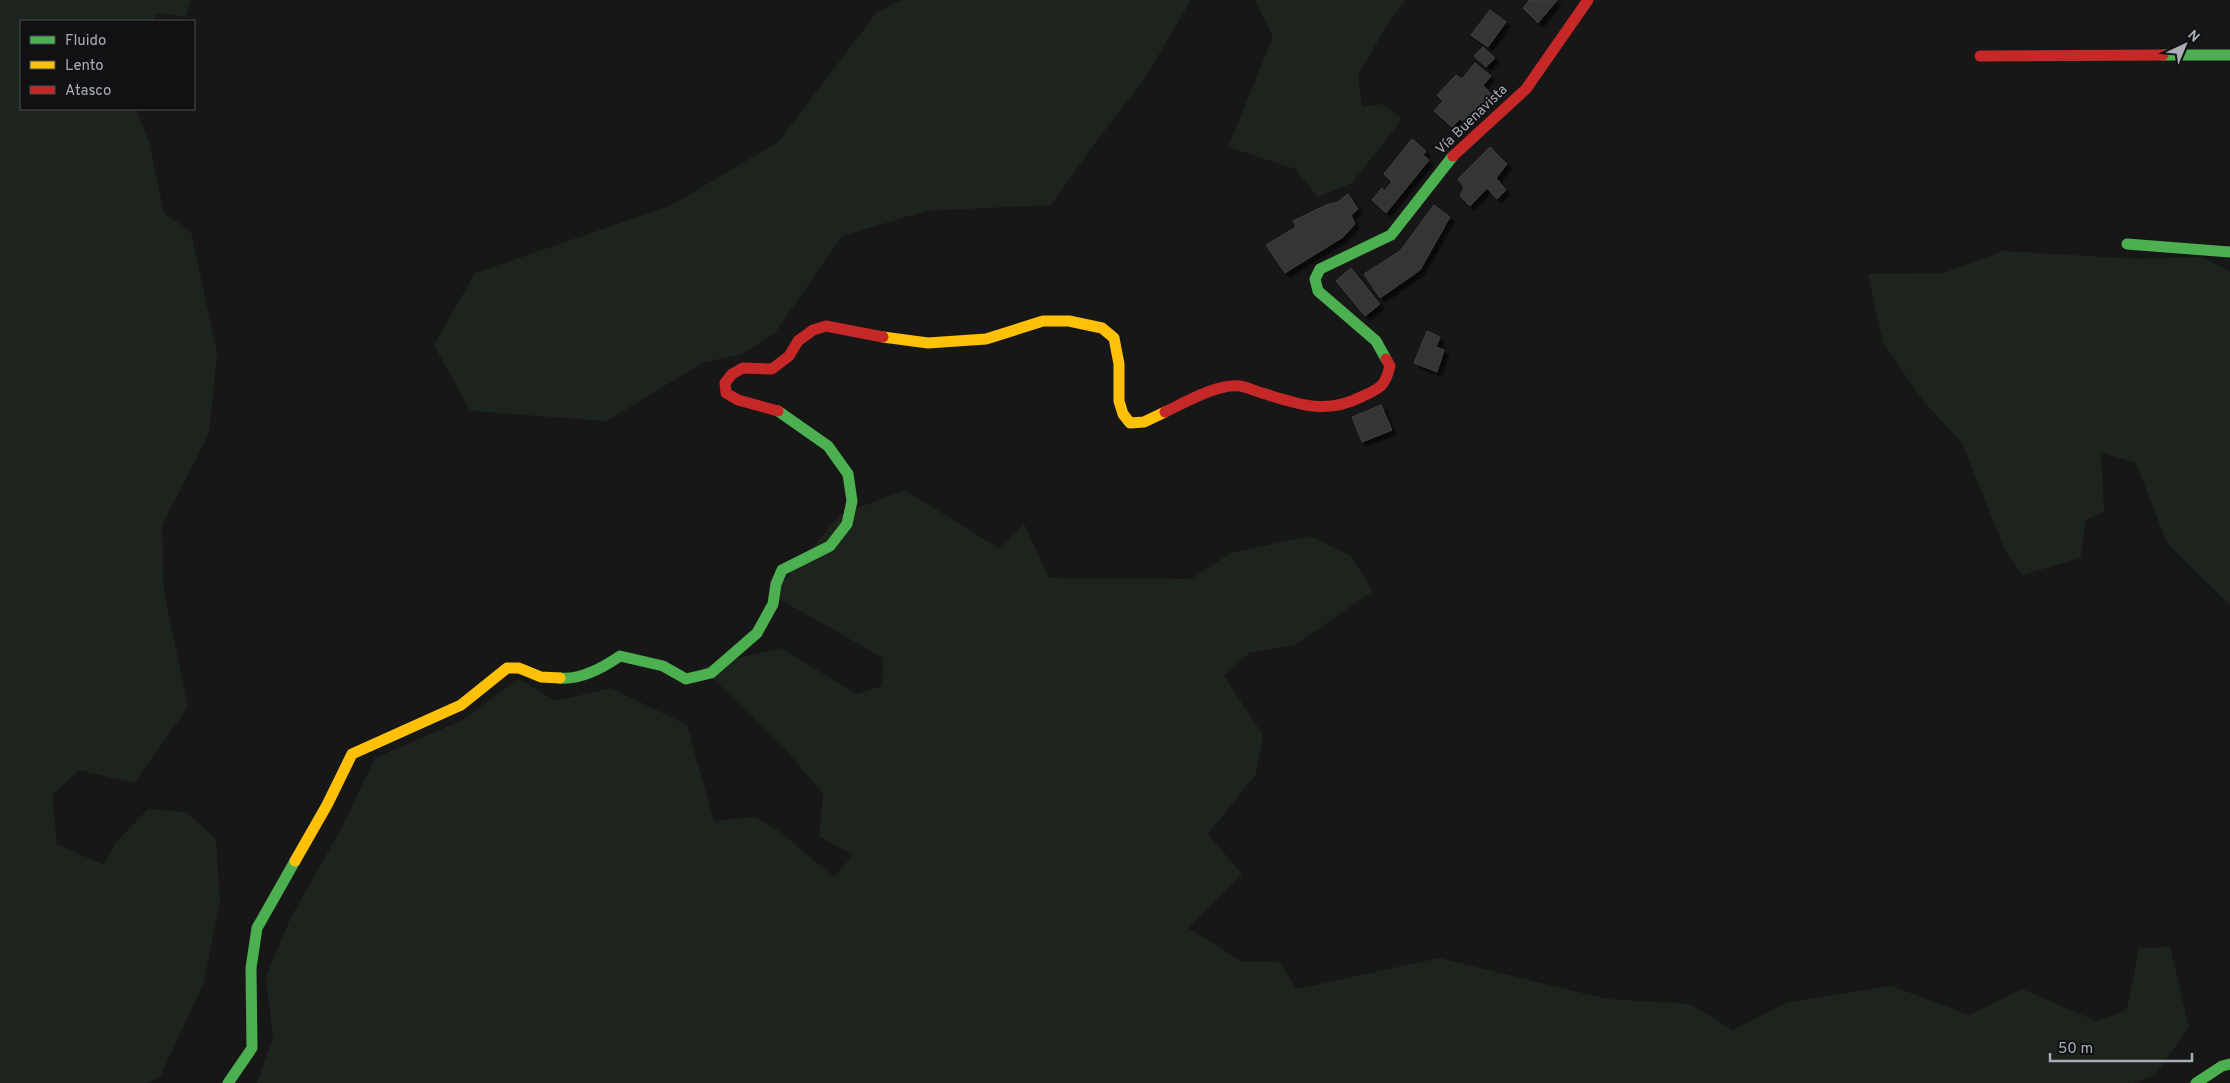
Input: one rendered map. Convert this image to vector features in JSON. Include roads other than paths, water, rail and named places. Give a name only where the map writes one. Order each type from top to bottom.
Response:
[{"type":"street","name":"Vía Buenavista","points":[[228,1083],[252,1048],[252,968],[257,928],[327,805],[352,754],[461,705],[507,668],[519,668],[541,677],[567,679],[605,666],[620,656],[662,666],[686,678],[711,673],[757,632],[773,604],[776,584],[782,570],[830,546],[847,524],[852,501],[848,474],[828,446],[782,413],[768,406],[738,400],[726,393],[725,383],[732,374],[743,368],[772,369],[789,356],[798,341],[813,330],[826,326],[901,341],[928,343],[986,339],[1043,321],[1069,321],[1102,328],[1114,338],[1119,364],[1119,401],[1123,414],[1130,423],[1144,422],[1196,397],[1220,389],[1239,386],[1308,407],[1345,405],[1378,389],[1386,382],[1390,366],[1376,341],[1318,291],[1315,279],[1320,269],[1357,253],[1391,235],[1456,153],[1526,89],[1588,0]]},
{"type":"street","points":[[1980,56],[2230,55]]},
{"type":"street","points":[[2127,244],[2230,252]]},
{"type":"street","points":[[2196,1083],[2222,1066],[2230,1064]]}]
